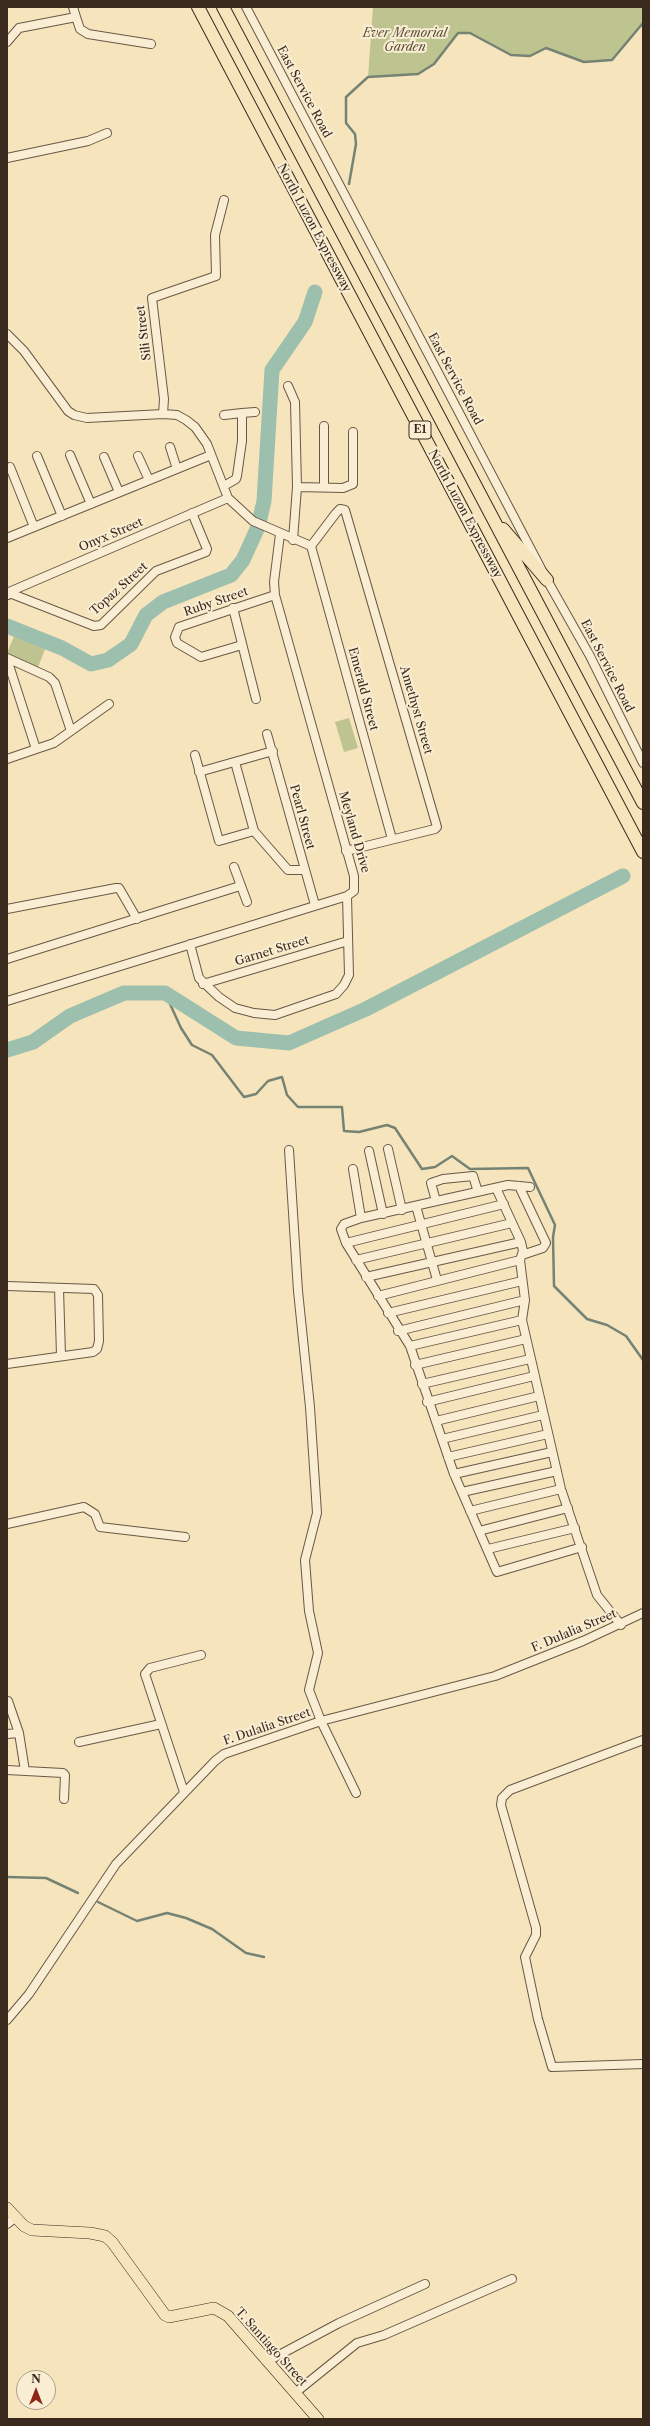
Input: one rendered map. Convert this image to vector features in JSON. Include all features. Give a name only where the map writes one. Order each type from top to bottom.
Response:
[{"type":"highway","name":"North Luzon Expressway","points":[[198,7],[643,852]]},
{"type":"highway","name":"North Luzon Expressway","points":[[222,7],[488,513],[643,803]]},
{"type":"highway","points":[[488,513],[547,580]]},
{"type":"main road","name":"T. Santiago Street","points":[[7,2208],[32,2230],[90,2233],[105,2236],[112,2242],[165,2315],[169,2317],[214,2308],[228,2316],[318,2419]]},
{"type":"street","points":[[73,7],[80,29],[88,34],[151,44]]},
{"type":"street","name":"East Service Road","points":[[246,7],[547,580],[590,656],[643,762]]},
{"type":"street","points":[[7,42],[18,28],[76,17]]},
{"type":"street","points":[[7,158],[88,141],[107,134]]},
{"type":"street","name":"Sili Street","points":[[163,414],[164,399],[152,298],[216,276],[215,235],[224,200]]},
{"type":"street","points":[[7,334],[24,351],[68,410],[74,415],[87,418],[163,414],[177,415],[195,427],[207,444],[228,498],[253,521],[293,540],[312,546]]},
{"type":"street","points":[[288,386],[295,402],[296,487],[293,540]]},
{"type":"street","points":[[224,415],[255,412]]},
{"type":"street","points":[[224,486],[236,479],[237,476],[242,441],[242,413]]},
{"type":"street","points":[[324,426],[324,487]]},
{"type":"street","points":[[296,487],[343,488],[353,484],[353,432]]},
{"type":"street","points":[[170,447],[177,469]]},
{"type":"street","points":[[70,455],[91,504]]},
{"type":"street","points":[[7,538],[211,455]]},
{"type":"street","points":[[37,456],[62,516]]},
{"type":"street","points":[[138,456],[149,480]]},
{"type":"street","points":[[104,457],[119,492]]},
{"type":"street","points":[[10,468],[34,527]]},
{"type":"street","name":"Onyx Street","points":[[8,594],[228,498]]},
{"type":"street","name":"Amethyst Street","points":[[312,546],[336,513],[340,510],[345,510],[437,827],[435,829],[346,851]]},
{"type":"street","name":"Topaz Street","points":[[8,594],[94,626],[101,625],[156,571],[206,552],[207,549],[192,513]]},
{"type":"street","name":"Meyland Drive","points":[[280,534],[274,582],[275,595],[355,883],[354,891],[347,896]]},
{"type":"street","name":"Emerald Street","points":[[312,546],[392,839]]},
{"type":"street","name":"Ruby Street","points":[[242,645],[201,657],[177,643],[175,640],[179,627],[232,608],[275,595]]},
{"type":"street","points":[[232,608],[256,699]]},
{"type":"street","points":[[7,659],[49,677],[55,683],[71,731]]},
{"type":"street","points":[[7,659],[36,749]]},
{"type":"street","points":[[7,759],[54,743],[109,704]]},
{"type":"street","name":"Pearl Street","points":[[267,734],[273,751],[314,905]]},
{"type":"street","points":[[199,772],[273,751]]},
{"type":"street","points":[[195,755],[219,841],[254,831]]},
{"type":"street","points":[[235,762],[254,831],[288,870],[304,870]]},
{"type":"street","points":[[234,867],[247,902]]},
{"type":"street","points":[[7,959],[240,886]]},
{"type":"street","points":[[7,909],[118,888],[136,919]]},
{"type":"street","points":[[7,1001],[55,988],[190,944],[347,896],[349,975],[336,994],[275,1014],[254,1013],[235,1008],[203,984],[199,978],[190,944]]},
{"type":"street","name":"Garnet Street","points":[[203,984],[348,941]]},
{"type":"street","points":[[388,1149],[402,1210]]},
{"type":"street","points":[[289,1150],[298,1291],[310,1407],[317,1513],[305,1560],[309,1611],[318,1653],[309,1690],[321,1721],[356,1793]]},
{"type":"street","points":[[369,1151],[384,1214]]},
{"type":"street","points":[[353,1169],[362,1218]]},
{"type":"street","points":[[436,1201],[431,1183],[443,1179],[473,1176],[478,1192]]},
{"type":"street","points":[[530,1187],[519,1186],[496,1188],[436,1201],[362,1218],[344,1224],[341,1229],[346,1243],[366,1277],[398,1331],[410,1346],[427,1402],[436,1421],[454,1474],[488,1549],[496,1572],[582,1547]]},
{"type":"street","points":[[378,1296],[521,1258],[543,1248],[546,1243],[519,1186]]},
{"type":"street","points":[[496,1188],[521,1242],[522,1280],[525,1300],[522,1320],[561,1490],[582,1547],[597,1596],[621,1625]]},
{"type":"street","points":[[346,1243],[422,1226],[504,1204]]},
{"type":"street","points":[[416,1206],[437,1280]]},
{"type":"street","points":[[356,1260],[512,1223]]},
{"type":"street","points":[[366,1277],[521,1242]]},
{"type":"street","points":[[388,1313],[522,1280]]},
{"type":"street","points":[[7,1286],[94,1289],[98,1303],[98,1349],[93,1352],[7,1364]]},
{"type":"street","points":[[59,1288],[61,1356]]},
{"type":"street","points":[[398,1331],[525,1300]]},
{"type":"street","points":[[410,1346],[522,1320]]},
{"type":"street","points":[[416,1365],[526,1340]]},
{"type":"street","points":[[422,1384],[530,1359]]},
{"type":"street","points":[[427,1402],[534,1376]]},
{"type":"street","points":[[436,1421],[539,1396]]},
{"type":"street","points":[[442,1439],[543,1415]]},
{"type":"street","points":[[448,1457],[548,1434]]},
{"type":"street","points":[[454,1474],[552,1452]]},
{"type":"street","points":[[462,1492],[556,1471]]},
{"type":"street","points":[[470,1511],[561,1490]]},
{"type":"street","points":[[7,1524],[84,1507],[95,1514],[100,1527],[185,1537]]},
{"type":"street","points":[[480,1531],[568,1508]]},
{"type":"street","points":[[488,1549],[575,1528]]},
{"type":"street","name":"F. Dulalia Street","points":[[7,2020],[29,1994],[116,1864],[214,1761],[224,1754],[321,1721],[495,1676],[642,1616]]},
{"type":"street","points":[[184,1792],[161,1724],[146,1671],[150,1668],[201,1655]]},
{"type":"street","points":[[8,1701],[19,1732],[25,1771]]},
{"type":"street","points":[[79,1742],[161,1724]]},
{"type":"street","points":[[7,1734],[19,1732]]},
{"type":"street","points":[[643,1740],[510,1790],[502,1798],[501,1805],[536,1928],[536,1935],[525,1957],[538,2019],[552,2067],[643,2064]]},
{"type":"street","points":[[7,1770],[63,1772],[65,1775],[64,1799]]},
{"type":"street","points":[[7,2224],[16,2217]]},
{"type":"street","points":[[295,2393],[358,2343],[384,2335],[512,2279]]},
{"type":"street","points":[[268,2361],[339,2323],[425,2284]]},
{"type":"green space","name":"Ever Memorial Garden","points":[[373,7],[643,7],[643,23],[612,60],[584,62],[546,48],[530,56],[511,55],[470,33],[458,33],[434,64],[418,74],[368,77]]},
{"type":"green space","points":[[15,634],[46,647],[38,667],[7,653]]},
{"type":"green space","points":[[349,718],[358,748],[344,752],[335,722]]},
{"type":"waterway","points":[[349,184],[356,144],[355,134],[346,123],[346,97],[368,77],[418,74],[434,64],[458,33],[470,33],[511,55],[530,56],[546,48],[584,62],[612,60],[643,23]]},
{"type":"waterway","points":[[7,626],[62,648],[91,664],[108,660],[131,644],[146,615],[163,602],[231,575],[243,560],[258,527],[264,501],[272,370],[305,322],[315,292]]},
{"type":"waterway","points":[[7,1050],[33,1042],[70,1016],[124,993],[165,993],[236,1038],[289,1043],[366,1009],[623,876]]},
{"type":"waterway","points":[[165,993],[181,1028],[192,1045],[212,1055],[244,1097],[256,1094],[268,1081],[282,1077],[287,1095],[298,1107],[342,1107],[344,1131],[359,1132],[387,1125],[395,1128],[422,1169],[435,1167],[452,1156],[470,1169],[528,1168],[555,1225],[553,1237],[554,1286],[587,1319],[607,1325],[626,1336],[643,1360]]},
{"type":"waterway","points":[[7,1877],[46,1878],[78,1893]]},
{"type":"waterway","points":[[98,1902],[137,1921],[167,1913],[186,1918],[212,1929],[246,1953],[264,1957]]}]
